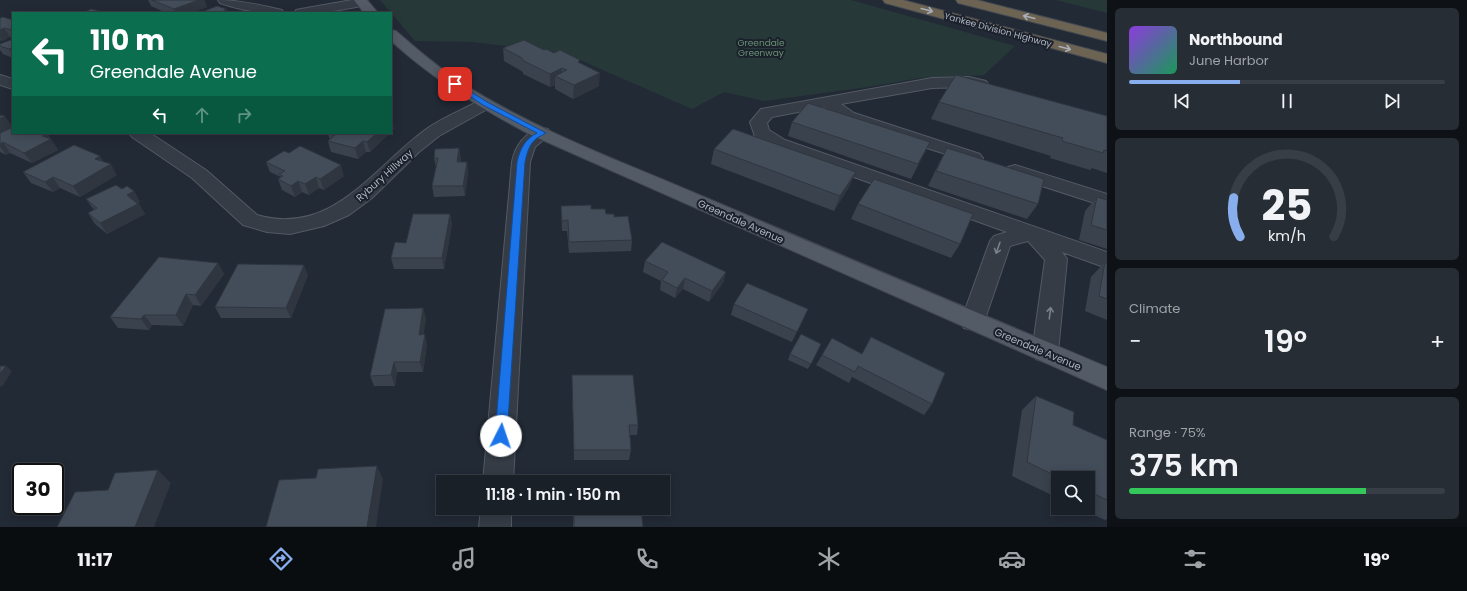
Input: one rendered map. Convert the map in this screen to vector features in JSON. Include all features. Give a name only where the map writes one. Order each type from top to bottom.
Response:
[{"type":"highway","name":"Yankee Division Highway","points":[[889,0],[1107,60]]},
{"type":"highway","name":"Yankee Division Highway","points":[[962,0],[1107,37]]},
{"type":"main road","points":[[361,1],[370,12]]},
{"type":"main road","name":"Greendale Avenue","points":[[392,35],[426,63],[485,104],[542,133],[972,321],[1107,378]]},
{"type":"street","points":[[224,0],[244,7],[272,12]]},
{"type":"street","points":[[306,12],[361,1]]},
{"type":"street","points":[[0,80],[12,84]]},
{"type":"street","points":[[996,88],[969,82],[932,83],[768,113],[758,122],[761,133],[779,144],[1107,260]]},
{"type":"street","points":[[826,102],[848,117],[1107,201]]},
{"type":"street","name":"Rybury Hillway","points":[[139,134],[199,174],[250,220],[267,225],[290,227],[317,221],[342,210],[369,190],[413,148],[433,132],[485,104]]},
{"type":"street","points":[[499,475],[521,162],[524,149],[528,143],[534,137],[542,133]]},
{"type":"street","points":[[972,321],[1001,241],[1033,233]]},
{"type":"street","points":[[1033,233],[1056,259],[1045,352]]},
{"type":"street","points":[[495,527],[496,515]]},
{"type":"green space","name":"Greendale Greenway","points":[[380,0],[851,0],[1015,46],[984,75],[920,78],[868,87],[764,101],[724,92],[692,109],[564,53],[472,42],[415,41],[392,14],[392,12],[390,12]]},
{"type":"green space","points":[[1056,0],[1107,0],[1107,13]]},
{"type":"building","points":[[152,0],[199,0],[174,9]]},
{"type":"building","points":[[217,6],[227,9],[224,10],[231,12],[202,12]]},
{"type":"building","points":[[91,9],[103,12],[85,12]]},
{"type":"building","points":[[3,17],[12,20],[12,30],[4,28],[0,30],[0,18]]},
{"type":"building","points":[[12,39],[12,48],[9,49],[0,46],[0,44]]},
{"type":"building","points":[[524,40],[544,50],[546,49],[554,53],[560,50],[580,60],[578,62],[600,73],[574,85],[555,76],[567,70],[562,68],[550,74],[522,60],[522,58],[503,48]]},
{"type":"building","points":[[956,75],[1107,116],[1107,151],[1104,150],[1103,153],[1062,141],[1063,138],[939,102]]},
{"type":"building","points":[[808,103],[930,142],[918,164],[792,122]]},
{"type":"building","points":[[11,128],[12,134],[45,134],[42,136],[51,139],[24,153],[3,142],[0,144],[0,133]]},
{"type":"building","points":[[733,129],[856,172],[840,196],[714,149]]},
{"type":"building","points":[[328,134],[376,134],[367,142],[363,141],[355,148],[328,141],[335,135]]},
{"type":"building","points":[[74,145],[100,156],[95,159],[111,164],[73,186],[53,177],[45,182],[23,172]]},
{"type":"building","points":[[300,146],[341,165],[320,179],[316,177],[305,184],[298,181],[291,186],[278,179],[283,176],[279,174],[285,171],[266,162],[284,151],[289,153]]},
{"type":"building","points":[[459,148],[457,162],[467,162],[463,186],[432,186],[438,158],[434,158],[435,149]]},
{"type":"building","points":[[947,148],[1044,179],[1038,204],[936,171]]},
{"type":"building","points":[[874,179],[973,214],[960,244],[858,204]]},
{"type":"building","points":[[116,185],[122,189],[127,186],[134,191],[127,195],[138,204],[100,223],[88,213],[97,208],[86,199]]},
{"type":"building","points":[[1097,197],[1107,200],[1107,230],[1091,225]]},
{"type":"building","points":[[591,205],[591,209],[605,209],[606,214],[614,214],[614,217],[628,216],[632,240],[569,242],[568,220],[562,221],[561,206]]},
{"type":"building","points":[[413,214],[450,214],[442,258],[391,258],[395,242],[406,243]]},
{"type":"building","points":[[662,242],[726,272],[712,291],[685,278],[677,288],[662,280],[668,272],[645,261]]},
{"type":"building","points":[[159,257],[218,263],[195,295],[186,294],[176,315],[144,315],[141,319],[110,317]]},
{"type":"building","points":[[1105,262],[1107,263],[1107,299],[1099,296]]},
{"type":"building","points":[[238,264],[304,265],[286,308],[215,307]]},
{"type":"building","points":[[747,283],[808,309],[797,332],[734,304]]},
{"type":"building","points":[[423,308],[419,335],[425,334],[420,362],[394,362],[391,375],[370,376],[385,309]]},
{"type":"building","points":[[801,334],[821,344],[811,364],[790,354]]},
{"type":"building","points":[[871,337],[945,373],[932,404],[858,366],[855,372],[822,355],[832,338],[862,354]]},
{"type":"building","points":[[0,366],[6,366],[0,374]]},
{"type":"building","points":[[572,375],[633,375],[638,425],[629,425],[631,450],[574,450]]},
{"type":"building","points":[[1036,396],[1074,412],[1073,425],[1107,440],[1107,500],[1095,494],[1095,471],[1051,471],[1051,474],[1027,462]]},
{"type":"building","points":[[377,466],[367,527],[266,527],[279,480],[316,478],[318,469]]},
{"type":"building","points":[[158,470],[135,527],[57,527],[75,492],[108,490],[115,473]]},
{"type":"building","points":[[574,515],[642,515],[643,527],[574,527]]},
{"type":"route","points":[[455,84],[485,104],[542,133],[534,137],[528,143],[524,149],[521,162],[501,436]]}]
